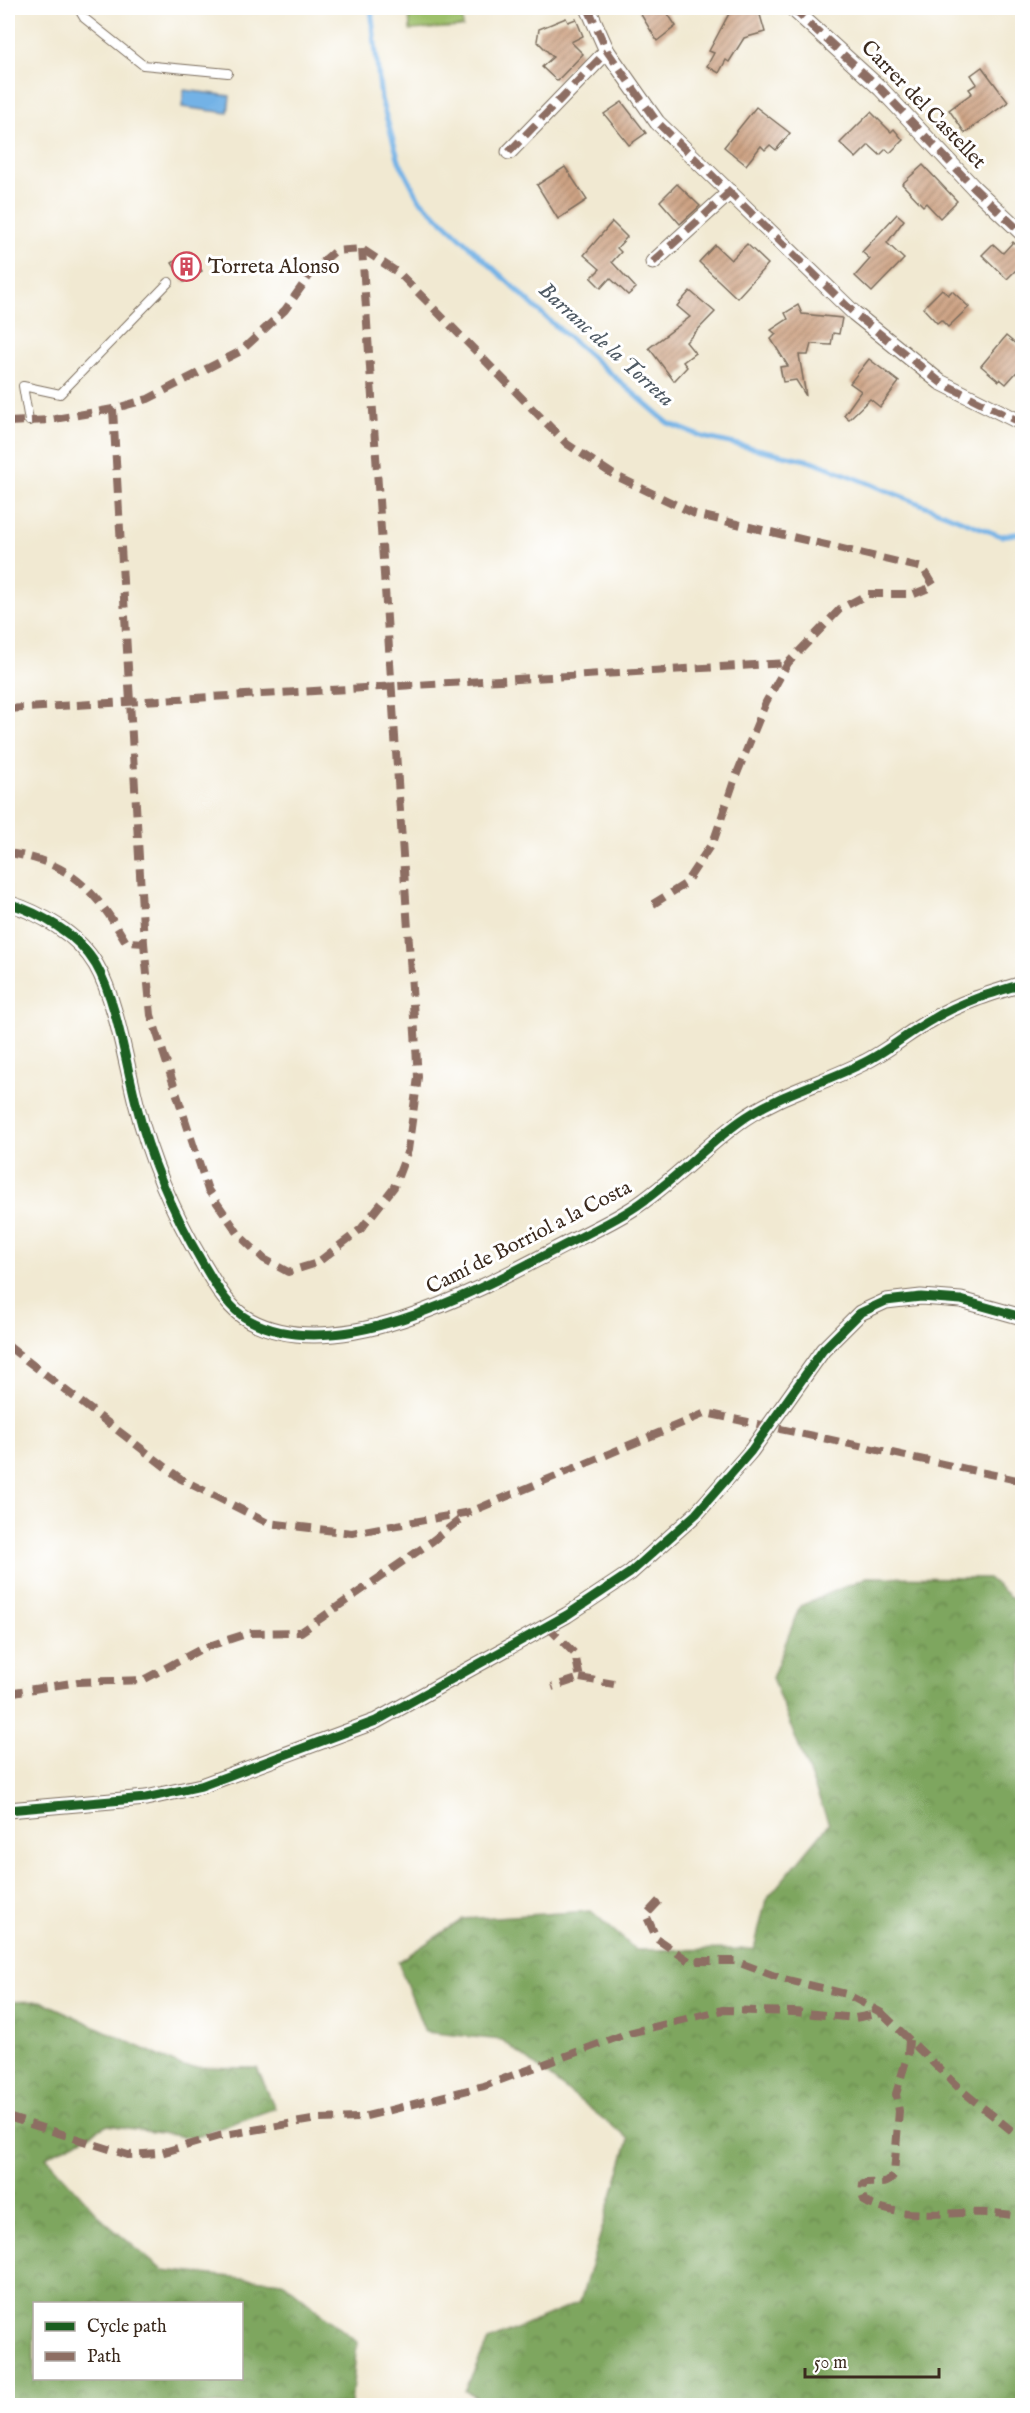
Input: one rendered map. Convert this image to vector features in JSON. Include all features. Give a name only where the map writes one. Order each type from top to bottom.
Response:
[{"type":"street","points":[[588,8],[607,51],[657,122],[854,313],[940,382],[1023,423]]},
{"type":"street","name":"Carrer del Castellet","points":[[792,8],[881,89],[974,188],[1023,233]]},
{"type":"street","points":[[509,152],[607,51]]},
{"type":"street","points":[[652,262],[730,192]]},
{"type":"street","name":"Camí de Borriol a la Costa","points":[[8,903],[53,924],[79,943],[96,965],[112,1005],[137,1109],[162,1183],[192,1244],[222,1294],[244,1318],[269,1330],[291,1335],[330,1334],[385,1324],[431,1310],[496,1281],[632,1209],[688,1167],[740,1122],[795,1090],[864,1063],[935,1017],[984,995],[1023,984]]},
{"type":"street","points":[[8,1810],[146,1798],[201,1786],[376,1721],[567,1615],[630,1573],[696,1514],[751,1451],[823,1350],[860,1313],[886,1301],[921,1297],[961,1300],[1023,1317]]},
{"type":"lane","points":[[78,8],[84,18],[143,65],[228,73]]},
{"type":"lane","points":[[29,422],[23,386],[60,394],[169,282]]},
{"type":"green space","points":[[409,8],[462,8],[463,27],[410,30]]},
{"type":"green space","points":[[867,1577],[988,1578],[1022,1607],[1022,2405],[491,2405],[465,2391],[488,2341],[580,2302],[629,2139],[502,2040],[425,2032],[398,1962],[463,1919],[591,1911],[636,1950],[754,1949],[766,1900],[829,1824],[772,1678],[800,1606]]},
{"type":"green space","points":[[41,2001],[183,2067],[257,2068],[275,2108],[193,2138],[108,2125],[46,2157],[106,2223],[162,2270],[283,2282],[357,2342],[351,2405],[8,2405],[8,2002]]},
{"type":"water","points":[[184,90],[230,96],[228,113],[182,107]]},
{"type":"building","points":[[637,8],[664,8],[676,26],[657,41]]},
{"type":"building","points":[[758,8],[765,32],[744,38],[729,62],[726,60],[719,73],[707,66],[714,53],[709,51],[731,10]]},
{"type":"building","points":[[566,18],[568,22],[576,19],[583,36],[571,42],[583,54],[557,81],[542,67],[553,57],[537,41],[539,29]]},
{"type":"building","points":[[982,67],[1008,102],[965,133],[949,110],[972,93],[969,89],[977,84],[971,75]]},
{"type":"building","points":[[622,102],[646,133],[629,145],[604,114]]},
{"type":"building","points":[[756,107],[790,133],[776,150],[770,145],[765,150],[761,146],[746,165],[724,147]]},
{"type":"building","points":[[871,112],[891,132],[894,129],[903,140],[890,153],[886,149],[880,155],[869,145],[856,158],[840,143]]},
{"type":"building","points":[[923,165],[957,201],[940,218],[926,203],[923,206],[902,184]]},
{"type":"building","points":[[565,167],[587,200],[558,219],[537,185]]},
{"type":"building","points":[[677,184],[700,206],[680,224],[660,201]]},
{"type":"building","points":[[897,214],[904,220],[887,243],[904,259],[872,292],[855,276],[870,259],[862,252]]},
{"type":"building","points":[[612,222],[627,237],[617,248],[621,252],[612,262],[636,288],[628,295],[610,278],[601,288],[591,278],[600,269],[584,255]]},
{"type":"building","points":[[1013,242],[1023,251],[1023,263],[1007,279],[982,255],[993,244],[1003,253]]},
{"type":"building","points":[[747,244],[768,264],[737,298],[699,262],[715,245],[731,260]]},
{"type":"building","name":"Torreta Alonso","points":[[190,252],[202,271],[184,282],[172,263]]},
{"type":"building","points":[[942,289],[948,295],[952,291],[969,307],[948,327],[941,320],[937,323],[923,308]]},
{"type":"building","points":[[690,291],[715,312],[686,342],[695,353],[683,362],[687,367],[674,381],[649,348],[690,317],[677,306]]},
{"type":"building","points":[[798,305],[802,314],[842,318],[839,334],[833,333],[831,345],[811,344],[808,355],[799,355],[806,396],[796,380],[783,382],[780,367],[788,366],[771,339],[776,334],[771,330],[788,319],[785,313]]},
{"type":"building","points":[[1006,336],[1023,350],[1023,365],[1006,384],[981,366]]},
{"type":"building","points":[[869,359],[899,382],[880,407],[870,399],[849,419],[844,415],[861,391],[850,383]]},
{"type":"waterway","name":"Barranc de la Torreta","points":[[371,8],[381,99],[399,161],[419,199],[551,322],[668,423],[703,437],[815,462],[1001,536],[1022,533]]},
{"type":"marked path","points":[[588,8],[607,51],[657,122],[854,313],[940,382],[1022,423]]},
{"type":"marked path","points":[[792,8],[881,89],[974,188],[1022,233]]},
{"type":"marked path","points":[[509,152],[607,51]]},
{"type":"marked path","points":[[653,262],[730,192]]},
{"type":"marked path","points":[[113,409],[144,943],[151,1015],[208,1190],[240,1236],[264,1259],[288,1272],[317,1263],[361,1229],[394,1187],[408,1150],[418,1077],[362,249]]},
{"type":"marked path","points":[[8,422],[49,420],[113,409],[148,399],[241,351],[285,310],[314,269],[335,251],[362,249],[400,274],[567,444],[614,475],[695,514],[923,568],[934,586],[914,594],[868,594],[840,609],[788,663],[766,702],[734,781],[714,840],[685,884],[653,904]]},
{"type":"marked path","points":[[8,709],[788,663]]},
{"type":"marked path","points":[[8,853],[48,863],[64,871],[92,894],[126,942],[144,943]]},
{"type":"marked path","points":[[8,1346],[181,1479],[268,1523],[352,1533],[470,1512],[706,1413],[1022,1481]]},
{"type":"marked path","points":[[8,1693],[78,1682],[143,1680],[203,1648],[249,1633],[301,1632],[431,1542],[467,1514]]},
{"type":"marked path","points":[[547,1626],[575,1654],[580,1678],[552,1687]]},
{"type":"marked path","points":[[580,1678],[614,1684]]},
{"type":"marked path","points":[[8,2117],[128,2155],[161,2153],[219,2136],[317,2119],[359,2118],[484,2086],[629,2033],[723,2010],[794,2012],[855,2018],[882,2013],[846,1994],[780,1978],[735,1961],[689,1961],[657,1939],[646,1915],[659,1901]]},
{"type":"marked path","points":[[882,2013],[961,2090],[1022,2139]]},
{"type":"marked path","points":[[909,2040],[908,2054],[896,2094],[899,2111],[894,2174],[885,2183],[863,2184],[862,2195],[865,2202],[884,2209],[923,2214],[983,2213],[1022,2217]]},
{"type":"cycle path","points":[[8,903],[45,919],[69,934],[96,965],[115,1013],[148,1145],[181,1224],[216,1286],[234,1309],[249,1320],[284,1332],[322,1335],[362,1330],[404,1318],[485,1286],[632,1209],[660,1189],[725,1132],[754,1112],[863,1063],[924,1024],[954,1008],[1022,984]]},
{"type":"cycle path","points":[[8,1810],[146,1798],[201,1786],[376,1721],[567,1615],[630,1573],[696,1514],[751,1451],[823,1350],[860,1313],[886,1301],[921,1297],[961,1300],[1022,1317]]},
{"type":"place","name":"Torreta Alonso","points":[[187,267]]}]
